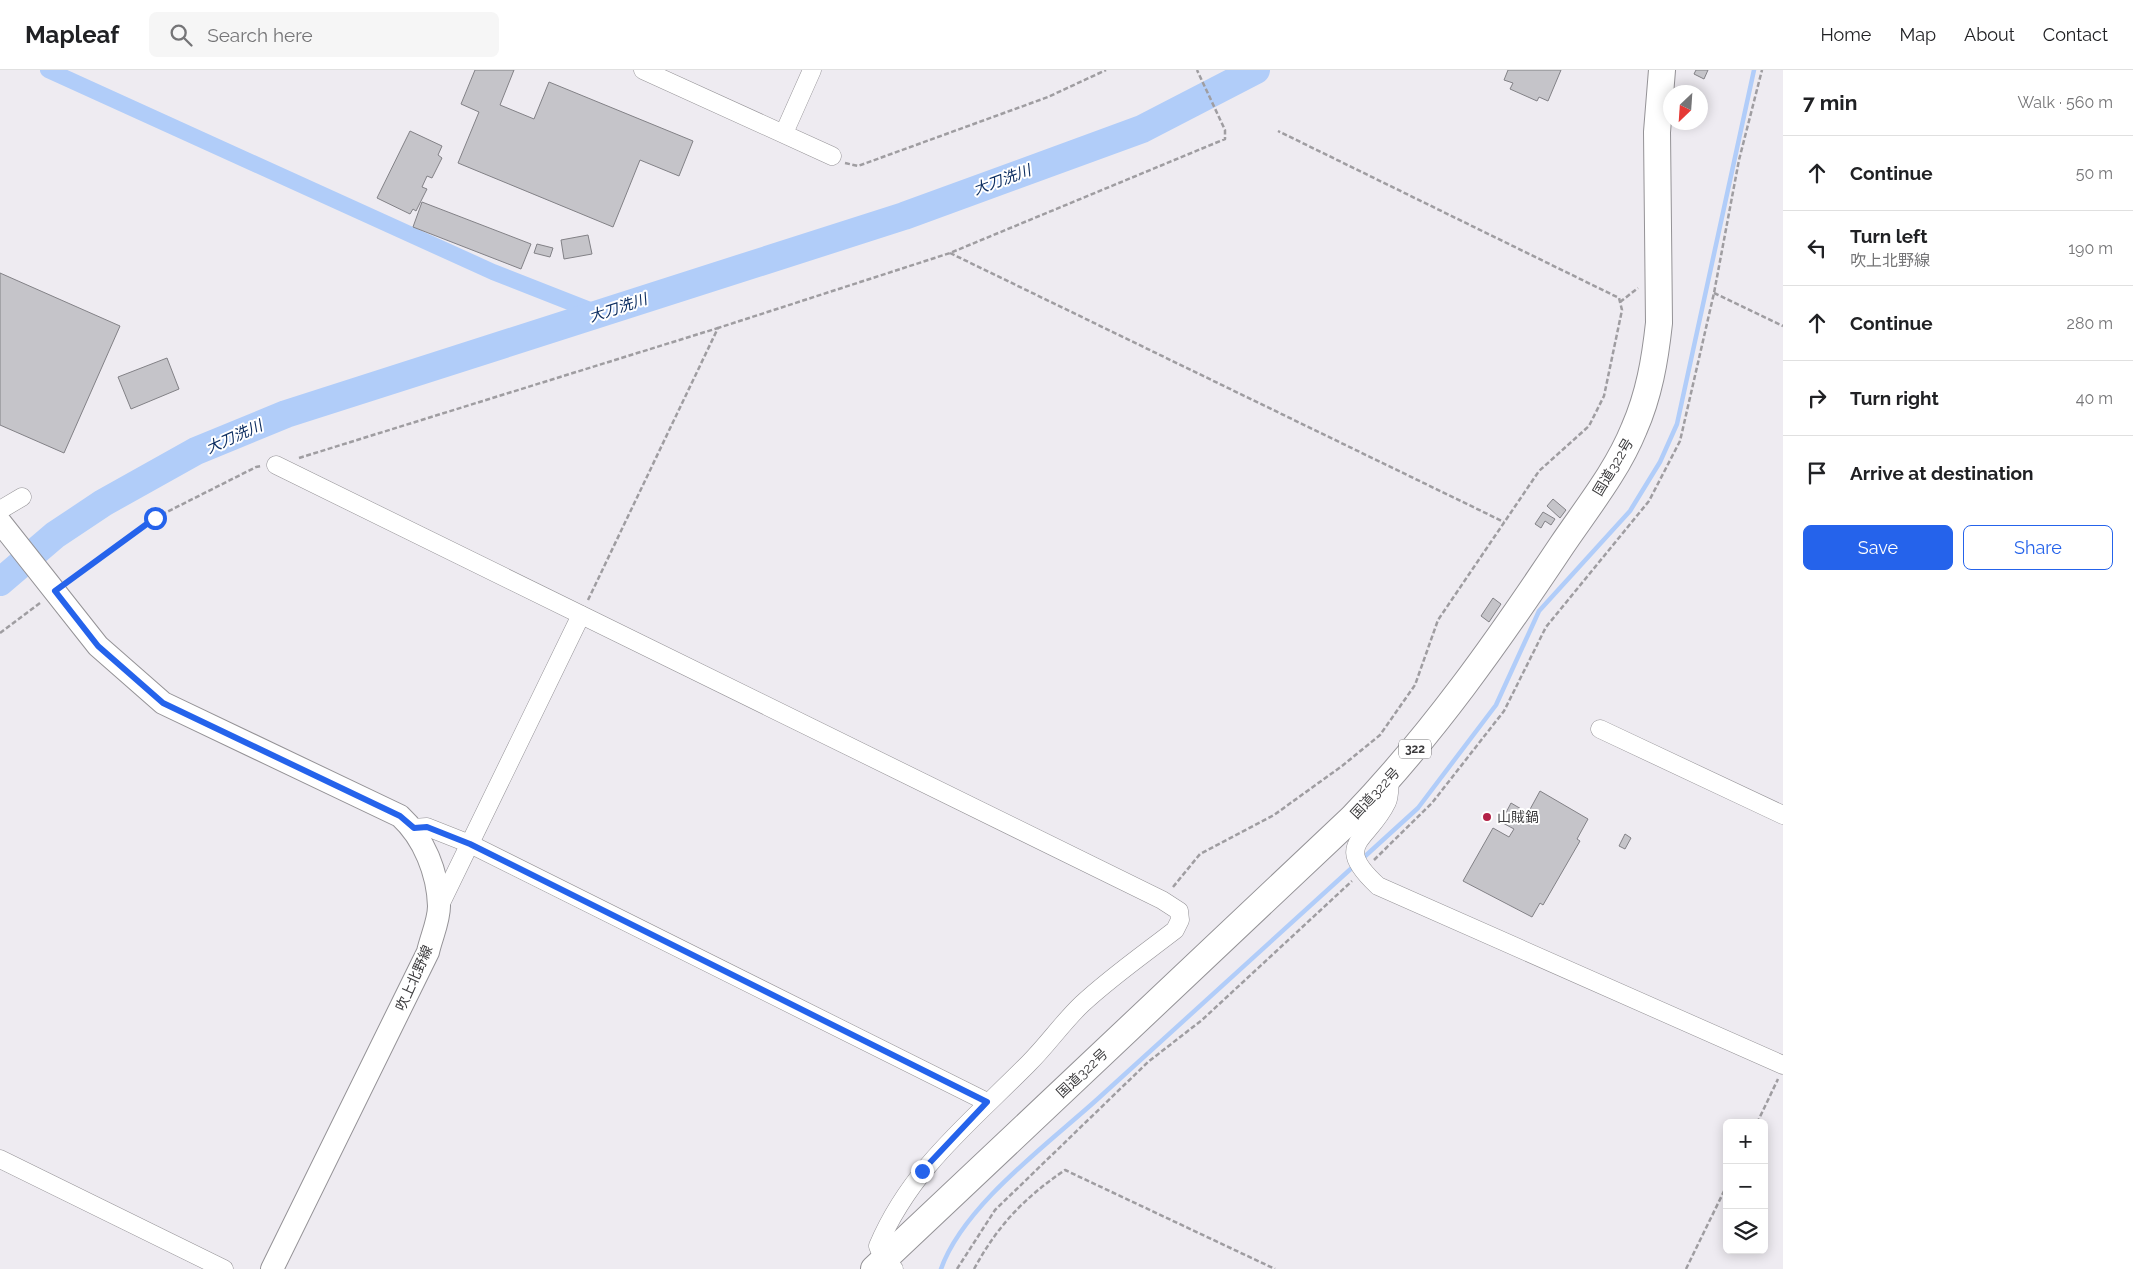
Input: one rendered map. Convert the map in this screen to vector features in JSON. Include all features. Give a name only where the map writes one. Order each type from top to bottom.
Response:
[{"type":"highway","name":"国道322号","points":[[884,1266],[1352,818],[1390,779],[1434,727],[1539,580],[1604,483],[1633,432],[1644,406],[1652,378],[1659,323],[1657,142],[1662,70]]},
{"type":"main road","name":"吹上北野線","points":[[0,522],[98,646],[163,703],[400,816],[414,828],[431,863],[439,908],[428,952],[272,1269]]},
{"type":"street","points":[[643,70],[832,156]]},
{"type":"street","points":[[784,133],[812,70]]},
{"type":"street","points":[[276,465],[1162,900],[1179,911],[1180,920],[1175,930],[1082,1003],[1029,1063],[987,1102],[922,1171],[905,1194],[878,1246],[884,1266]]},
{"type":"street","points":[[0,510],[22,497]]},
{"type":"street","points":[[439,908],[581,615]]},
{"type":"street","points":[[1600,729],[1783,815]]},
{"type":"street","points":[[1390,779],[1388,801],[1355,846],[1354,857],[1362,871],[1378,886],[1781,1070]]},
{"type":"street","points":[[414,828],[427,827],[470,844],[987,1102]]},
{"type":"street","points":[[0,1159],[224,1269]]},
{"type":"path","points":[[832,156],[847,164],[858,166],[1048,96],[1106,70]]},
{"type":"path","points":[[0,633],[155,518],[256,467],[276,465],[718,328],[950,253],[1225,139],[1225,130],[1197,70]]},
{"type":"path","points":[[1162,900],[1200,854],[1274,815],[1380,735],[1415,685],[1438,620],[1504,522],[1539,471],[1589,426],[1604,396],[1622,310],[1619,298],[1278,131]]},
{"type":"path","points":[[950,253],[1504,522]]},
{"type":"path","points":[[1714,293],[1783,326]]},
{"type":"path","points":[[581,615],[718,328]]},
{"type":"path","points":[[957,1269],[995,1210],[1148,1062],[1202,1020],[1362,871]]},
{"type":"path","points":[[1759,1119],[1781,1070]]},
{"type":"path","points":[[974,1269],[988,1244],[1008,1217],[1038,1189],[1065,1170],[1267,1267],[1275,1269]]},
{"type":"path","points":[[1686,1269],[1723,1193]]},
{"type":"building","points":[[475,70],[514,70],[500,105],[534,119],[549,82],[693,141],[679,176],[640,160],[613,227],[458,163],[479,112],[461,104]]},
{"type":"building","points":[[1508,70],[1561,70],[1548,101],[1539,97],[1537,101],[1510,89],[1513,83],[1504,80]]},
{"type":"building","points":[[1696,70],[1708,70],[1704,79],[1694,74]]},
{"type":"building","points":[[410,131],[442,146],[438,155],[442,158],[432,178],[427,176],[422,187],[427,189],[416,211],[413,209],[410,214],[377,198]]},
{"type":"building","points":[[422,202],[531,244],[521,269],[413,227]]},
{"type":"building","points":[[588,235],[592,254],[564,259],[561,240]]},
{"type":"building","points":[[537,244],[553,248],[550,257],[534,253]]},
{"type":"building","points":[[0,273],[120,326],[64,453],[0,425]]},
{"type":"building","points":[[167,358],[179,389],[131,409],[118,377]]},
{"type":"building","points":[[1553,499],[1566,510],[1560,518],[1547,506]]},
{"type":"building","points":[[1543,512],[1555,519],[1551,525],[1545,521],[1541,528],[1535,524]]},
{"type":"building","points":[[1493,598],[1501,604],[1489,622],[1481,616]]},
{"type":"building","points":[[1540,791],[1588,819],[1577,839],[1580,841],[1543,905],[1540,903],[1532,917],[1463,881],[1493,828],[1509,837],[1514,829],[1501,822],[1511,803],[1528,813]]},
{"type":"building","points":[[1625,834],[1631,838],[1625,849],[1619,846]]},
{"type":"waterway","points":[[48,70],[493,272],[600,314]]},
{"type":"waterway","name":"大刀洗川","points":[[0,582],[55,535],[103,503],[196,451],[286,414],[904,216],[1142,129],[1256,70]]},
{"type":"waterway","points":[[1362,859],[1418,808],[1496,705],[1539,611],[1630,511],[1660,462],[1677,424],[1754,70]]},
{"type":"waterway","points":[[941,1269],[952,1245],[969,1221],[1011,1175],[1355,865]]},
{"type":"place","name":"山賊鍋","points":[[1487,817]]},
{"type":"route","points":[[155,518],[55,591],[98,646],[163,703],[400,816],[414,828],[427,827],[470,844],[987,1102],[922,1171]]}]
